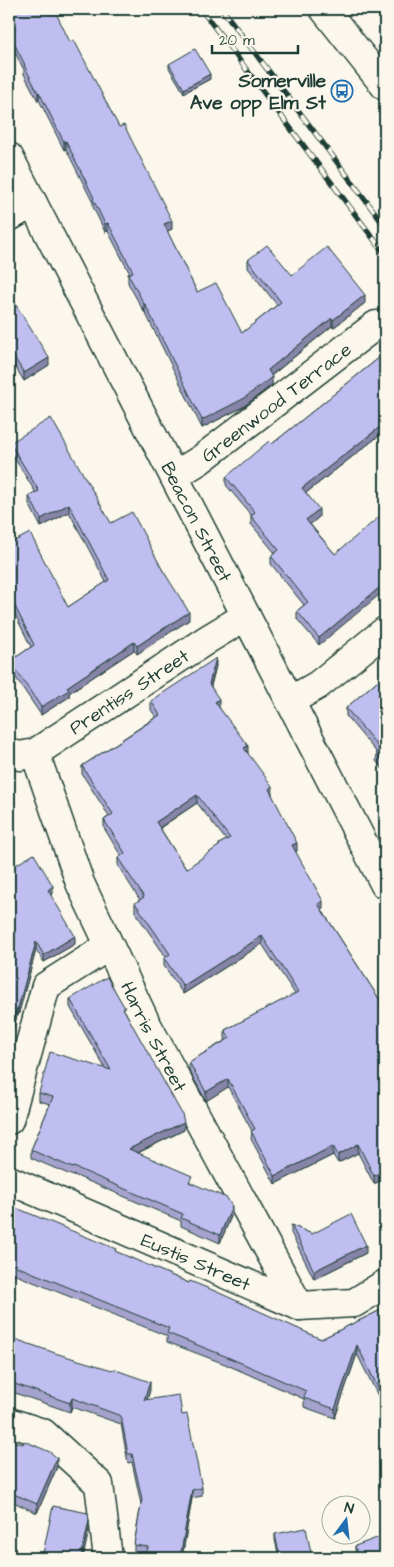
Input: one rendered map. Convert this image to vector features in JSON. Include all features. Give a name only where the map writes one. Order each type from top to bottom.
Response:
[{"type":"street","points":[[324,9],[385,86]]},
{"type":"street","name":"Beacon Street","points":[[9,157],[385,885]]},
{"type":"street","points":[[9,217],[33,203]]},
{"type":"street","name":"Greenwood Terrace","points":[[174,476],[200,460],[376,325]]},
{"type":"street","name":"Prentiss Street","points":[[22,753],[246,616]]},
{"type":"street","points":[[290,701],[318,685],[385,631]]},
{"type":"street","name":"Harris Street","points":[[22,753],[80,883],[145,1021],[299,1306]]},
{"type":"street","points":[[9,1120],[46,986],[109,946]]},
{"type":"street","name":"Eustis Street","points":[[9,1180],[299,1306],[354,1302],[385,1284]]},
{"type":"street","points":[[9,1422],[43,1433],[99,1484],[108,1558]]},
{"type":"building","points":[[9,9],[54,9],[70,42],[74,40],[119,127],[124,125],[172,221],[164,224],[197,292],[216,283],[242,333],[281,302],[248,260],[267,245],[292,275],[327,247],[365,295],[333,320],[332,318],[268,370],[272,377],[243,399],[202,420],[145,304],[128,274],[133,272],[108,223],[105,224],[66,141],[64,142],[24,65],[9,33]]},
{"type":"building","points":[[195,49],[210,74],[184,89],[169,64]]},
{"type":"building","points":[[9,294],[49,358],[24,373],[9,349]]},
{"type":"building","points":[[385,353],[385,423],[302,488],[319,509],[306,520],[335,554],[385,512],[385,583],[319,638],[297,611],[308,602],[271,556],[279,550],[251,516],[255,512],[226,477],[269,441],[272,444]]},
{"type":"building","points":[[51,418],[111,523],[132,512],[162,569],[189,612],[137,646],[134,642],[67,687],[69,690],[41,707],[14,667],[9,688],[9,662],[34,645],[9,594],[9,544],[30,533],[68,607],[109,580],[69,504],[41,519],[29,496],[39,491],[10,443]]},
{"type":"building","points":[[216,658],[209,684],[219,699],[215,702],[248,746],[244,748],[272,786],[269,789],[297,843],[292,845],[323,901],[318,904],[385,1008],[385,1170],[374,1176],[358,1144],[338,1155],[333,1146],[275,1176],[251,1131],[255,1129],[228,1079],[206,1092],[189,1062],[230,1038],[225,1030],[298,992],[262,936],[183,986],[164,958],[170,954],[135,903],[144,897],[118,858],[125,853],[104,820],[113,814],[82,766],[160,715],[151,701]],"holes":[[[197,795],[230,838],[186,869],[156,822]]]},
{"type":"building","points":[[385,674],[385,764],[376,753],[381,750],[346,708]]},
{"type":"building","points":[[34,854],[53,886],[48,890],[75,936],[44,955],[36,942],[9,1035],[9,869]]},
{"type":"building","points":[[107,977],[182,1114],[184,1122],[129,1149],[192,1176],[189,1182],[227,1198],[232,1206],[220,1235],[181,1218],[183,1214],[31,1150],[53,1097],[39,1093],[50,1052],[111,1070],[70,999]]},
{"type":"building","points":[[9,1205],[116,1249],[115,1251],[189,1283],[190,1281],[215,1291],[321,1339],[385,1308],[385,1402],[357,1345],[335,1409],[304,1398],[306,1391],[167,1333],[169,1328],[11,1264],[9,1270]]},
{"type":"building","points":[[351,1214],[366,1245],[314,1271],[291,1225],[312,1234]]},
{"type":"building","points":[[9,1337],[150,1382],[144,1400],[179,1395],[182,1415],[187,1414],[202,1488],[192,1490],[180,1558],[145,1558],[148,1547],[134,1545],[142,1499],[132,1454],[128,1454],[121,1416],[72,1398],[70,1403],[9,1382]]},
{"type":"building","points":[[9,1440],[23,1444],[24,1441],[50,1452],[57,1458],[37,1504],[9,1492]]},
{"type":"building","points":[[53,1506],[88,1513],[89,1521],[81,1558],[42,1558]]},
{"type":"building","points":[[306,1528],[312,1558],[280,1558],[275,1534]]},
{"type":"building","points":[[385,1535],[385,1558],[359,1558],[355,1546],[372,1544],[372,1540]]},
{"type":"building","points":[[9,1551],[33,1558],[9,1558]]},
{"type":"railway","points":[[201,9],[385,254]]},
{"type":"railway","points":[[222,9],[385,226]]},
{"type":"place","name":"Somerville Ave opp Elm St","points":[[342,91]]}]
